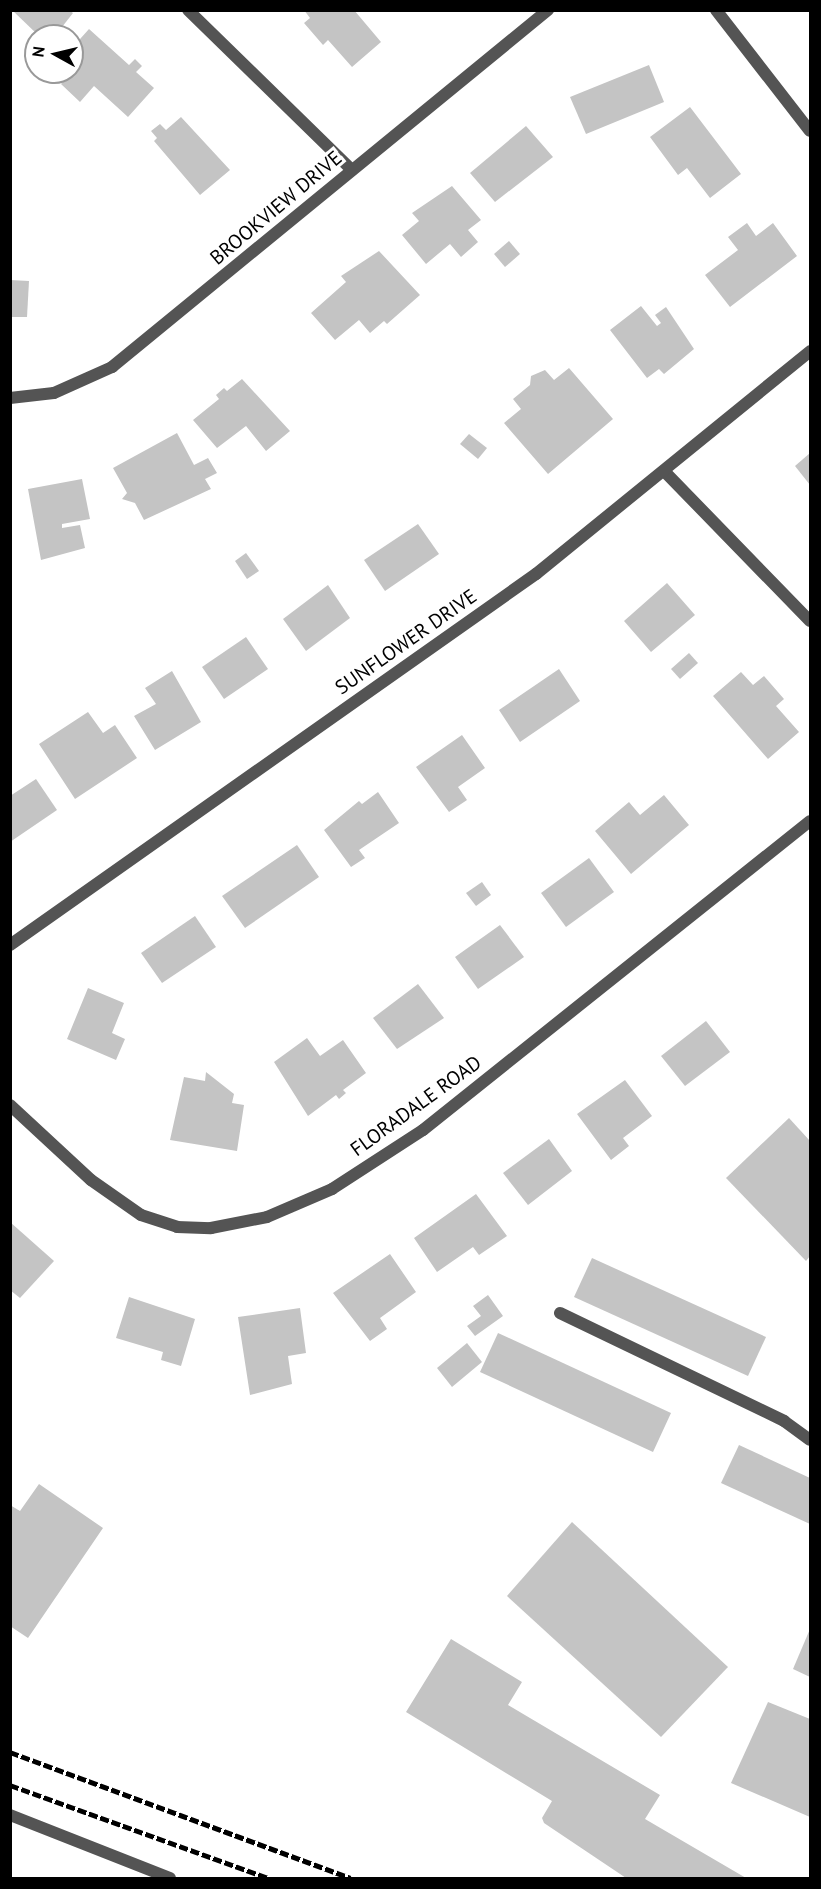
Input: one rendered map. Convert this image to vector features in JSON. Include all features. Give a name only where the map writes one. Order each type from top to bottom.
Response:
[{"type":"street","points":[[188,10],[352,170]]},
{"type":"street","name":"BROOKVIEW DRIVE","points":[[10,398],[54,393],[112,367],[548,10]]},
{"type":"street","points":[[716,10],[810,131]]},
{"type":"street","name":"SUNFLOWER DRIVE","points":[[10,945],[536,574],[665,472],[810,351]]},
{"type":"street","points":[[665,472],[810,621]]},
{"type":"street","name":"FLORADALE ROAD","points":[[10,1105],[91,1180],[141,1215],[177,1227],[211,1228],[267,1216],[332,1189],[423,1130],[810,821]]},
{"type":"street","points":[[560,1313],[784,1421],[810,1440]]},
{"type":"street","points":[[10,1815],[170,1878]]},
{"type":"building","points":[[12,10],[69,10],[73,13],[64,24],[27,24]]},
{"type":"building","points":[[304,10],[354,10],[381,42],[352,67],[328,40],[323,45],[304,23],[310,18]]},
{"type":"building","points":[[89,29],[129,65],[135,59],[142,66],[136,72],[154,88],[128,117],[94,86],[80,102],[61,84],[84,84],[84,35]]},
{"type":"building","points":[[649,65],[664,102],[586,134],[570,97]]},
{"type":"building","points":[[690,107],[741,174],[710,198],[687,168],[678,175],[650,137]]},
{"type":"building","points":[[181,117],[230,170],[200,195],[154,141],[157,138],[151,131],[160,124],[166,130]]},
{"type":"building","points":[[526,126],[553,157],[495,202],[470,173]]},
{"type":"building","points":[[452,186],[481,220],[468,230],[478,242],[461,257],[450,244],[426,264],[402,235],[419,221],[412,213]]},
{"type":"building","points":[[747,223],[756,236],[773,223],[797,256],[730,307],[705,275],[738,250],[728,237]]},
{"type":"building","points":[[509,241],[520,254],[505,267],[494,254]]},
{"type":"building","points":[[379,251],[420,295],[387,324],[384,321],[370,333],[359,320],[335,340],[311,313],[346,282],[341,276]]},
{"type":"building","points":[[10,280],[29,281],[27,317],[10,317]]},
{"type":"building","points":[[641,306],[657,326],[661,323],[655,315],[666,307],[694,349],[664,374],[659,369],[647,378],[610,330]]},
{"type":"building","points":[[569,368],[613,419],[548,474],[504,423],[521,409],[513,399],[530,385],[531,376],[545,370],[554,380]]},
{"type":"building","points":[[242,379],[290,431],[266,451],[246,426],[217,448],[193,420],[219,399],[216,395],[224,388],[227,391]]},
{"type":"building","points":[[177,433],[194,465],[208,458],[217,473],[205,479],[211,489],[144,520],[135,503],[122,499],[127,493],[113,468]]},
{"type":"building","points":[[469,434],[487,448],[478,459],[460,444]]},
{"type":"building","points":[[810,453],[810,485],[795,466]]},
{"type":"building","points":[[82,479],[90,519],[62,524],[62,528],[80,525],[85,548],[41,560],[28,489]]},
{"type":"building","points":[[418,524],[439,554],[385,591],[364,560]]},
{"type":"building","points":[[246,553],[259,571],[247,579],[235,561]]},
{"type":"building","points":[[667,583],[695,615],[651,652],[624,621]]},
{"type":"building","points":[[328,585],[350,618],[306,651],[283,619]]},
{"type":"building","points":[[246,637],[268,669],[224,699],[202,667]]},
{"type":"building","points":[[689,653],[698,663],[680,679],[671,669]]},
{"type":"building","points":[[559,669],[580,701],[520,742],[499,710]]},
{"type":"building","points":[[172,671],[201,722],[155,750],[134,716],[156,704],[145,688]]},
{"type":"building","points":[[741,672],[753,685],[764,676],[784,699],[776,706],[799,732],[768,759],[713,696]]},
{"type":"building","points":[[88,712],[103,733],[115,725],[137,758],[75,799],[39,744]]},
{"type":"building","points":[[462,735],[485,768],[458,787],[467,800],[449,812],[416,767]]},
{"type":"building","points":[[36,779],[57,810],[10,842],[10,796]]},
{"type":"building","points":[[378,792],[399,823],[359,850],[365,858],[351,867],[324,830],[359,801],[362,804]]},
{"type":"building","points":[[664,795],[689,825],[631,874],[595,831],[629,802],[640,815]]},
{"type":"building","points":[[297,845],[319,877],[245,928],[222,896]]},
{"type":"building","points":[[589,858],[614,892],[566,927],[541,893]]},
{"type":"building","points":[[482,882],[491,895],[476,906],[466,893]]},
{"type":"building","points":[[195,916],[216,947],[162,983],[141,953]]},
{"type":"building","points":[[500,925],[524,957],[478,989],[455,957]]},
{"type":"building","points":[[418,984],[444,1018],[397,1049],[373,1018]]},
{"type":"building","points":[[88,988],[124,1003],[112,1033],[125,1039],[116,1060],[67,1039]]},
{"type":"building","points":[[706,1021],[730,1052],[685,1086],[661,1056]]},
{"type":"building","points":[[307,1038],[320,1056],[343,1040],[366,1073],[343,1090],[346,1093],[339,1099],[336,1095],[308,1116],[274,1062]]},
{"type":"building","points":[[206,1072],[234,1094],[232,1103],[244,1105],[237,1151],[170,1140],[184,1077],[205,1081]]},
{"type":"building","points":[[625,1080],[652,1116],[623,1138],[629,1146],[611,1160],[577,1114]]},
{"type":"building","points":[[789,1118],[810,1141],[810,1256],[806,1261],[726,1178]]},
{"type":"building","points":[[549,1139],[572,1171],[528,1205],[503,1173]]},
{"type":"building","points":[[476,1194],[507,1236],[479,1255],[473,1247],[437,1272],[414,1238]]},
{"type":"building","points":[[10,1222],[54,1261],[20,1298],[10,1290]]},
{"type":"building","points":[[390,1254],[416,1292],[380,1318],[387,1329],[370,1341],[333,1293]]},
{"type":"building","points":[[592,1258],[766,1337],[748,1376],[574,1297]]},
{"type":"building","points":[[488,1295],[503,1316],[475,1336],[467,1326],[481,1316],[473,1306]]},
{"type":"building","points":[[129,1297],[195,1319],[181,1366],[161,1360],[163,1352],[116,1338]]},
{"type":"building","points":[[300,1308],[306,1353],[288,1356],[292,1384],[250,1395],[238,1317]]},
{"type":"building","points":[[498,1333],[671,1413],[653,1452],[480,1372]]},
{"type":"building","points":[[467,1343],[482,1362],[452,1387],[437,1368]]},
{"type":"building","points":[[739,1445],[810,1478],[810,1524],[721,1483]]},
{"type":"building","points":[[39,1484],[103,1528],[28,1638],[10,1626],[10,1505],[20,1511]]},
{"type":"building","points":[[572,1522],[728,1667],[661,1737],[507,1596]]},
{"type":"building","points":[[810,1629],[810,1677],[793,1669]]},
{"type":"building","points":[[451,1639],[522,1682],[508,1705],[660,1795],[645,1819],[746,1878],[626,1878],[544,1823],[542,1818],[552,1801],[406,1712]]},
{"type":"building","points":[[768,1702],[810,1719],[810,1817],[731,1783]]},
{"type":"railway","points":[[10,1752],[350,1878]]},
{"type":"railway","points":[[10,1785],[268,1878]]}]
